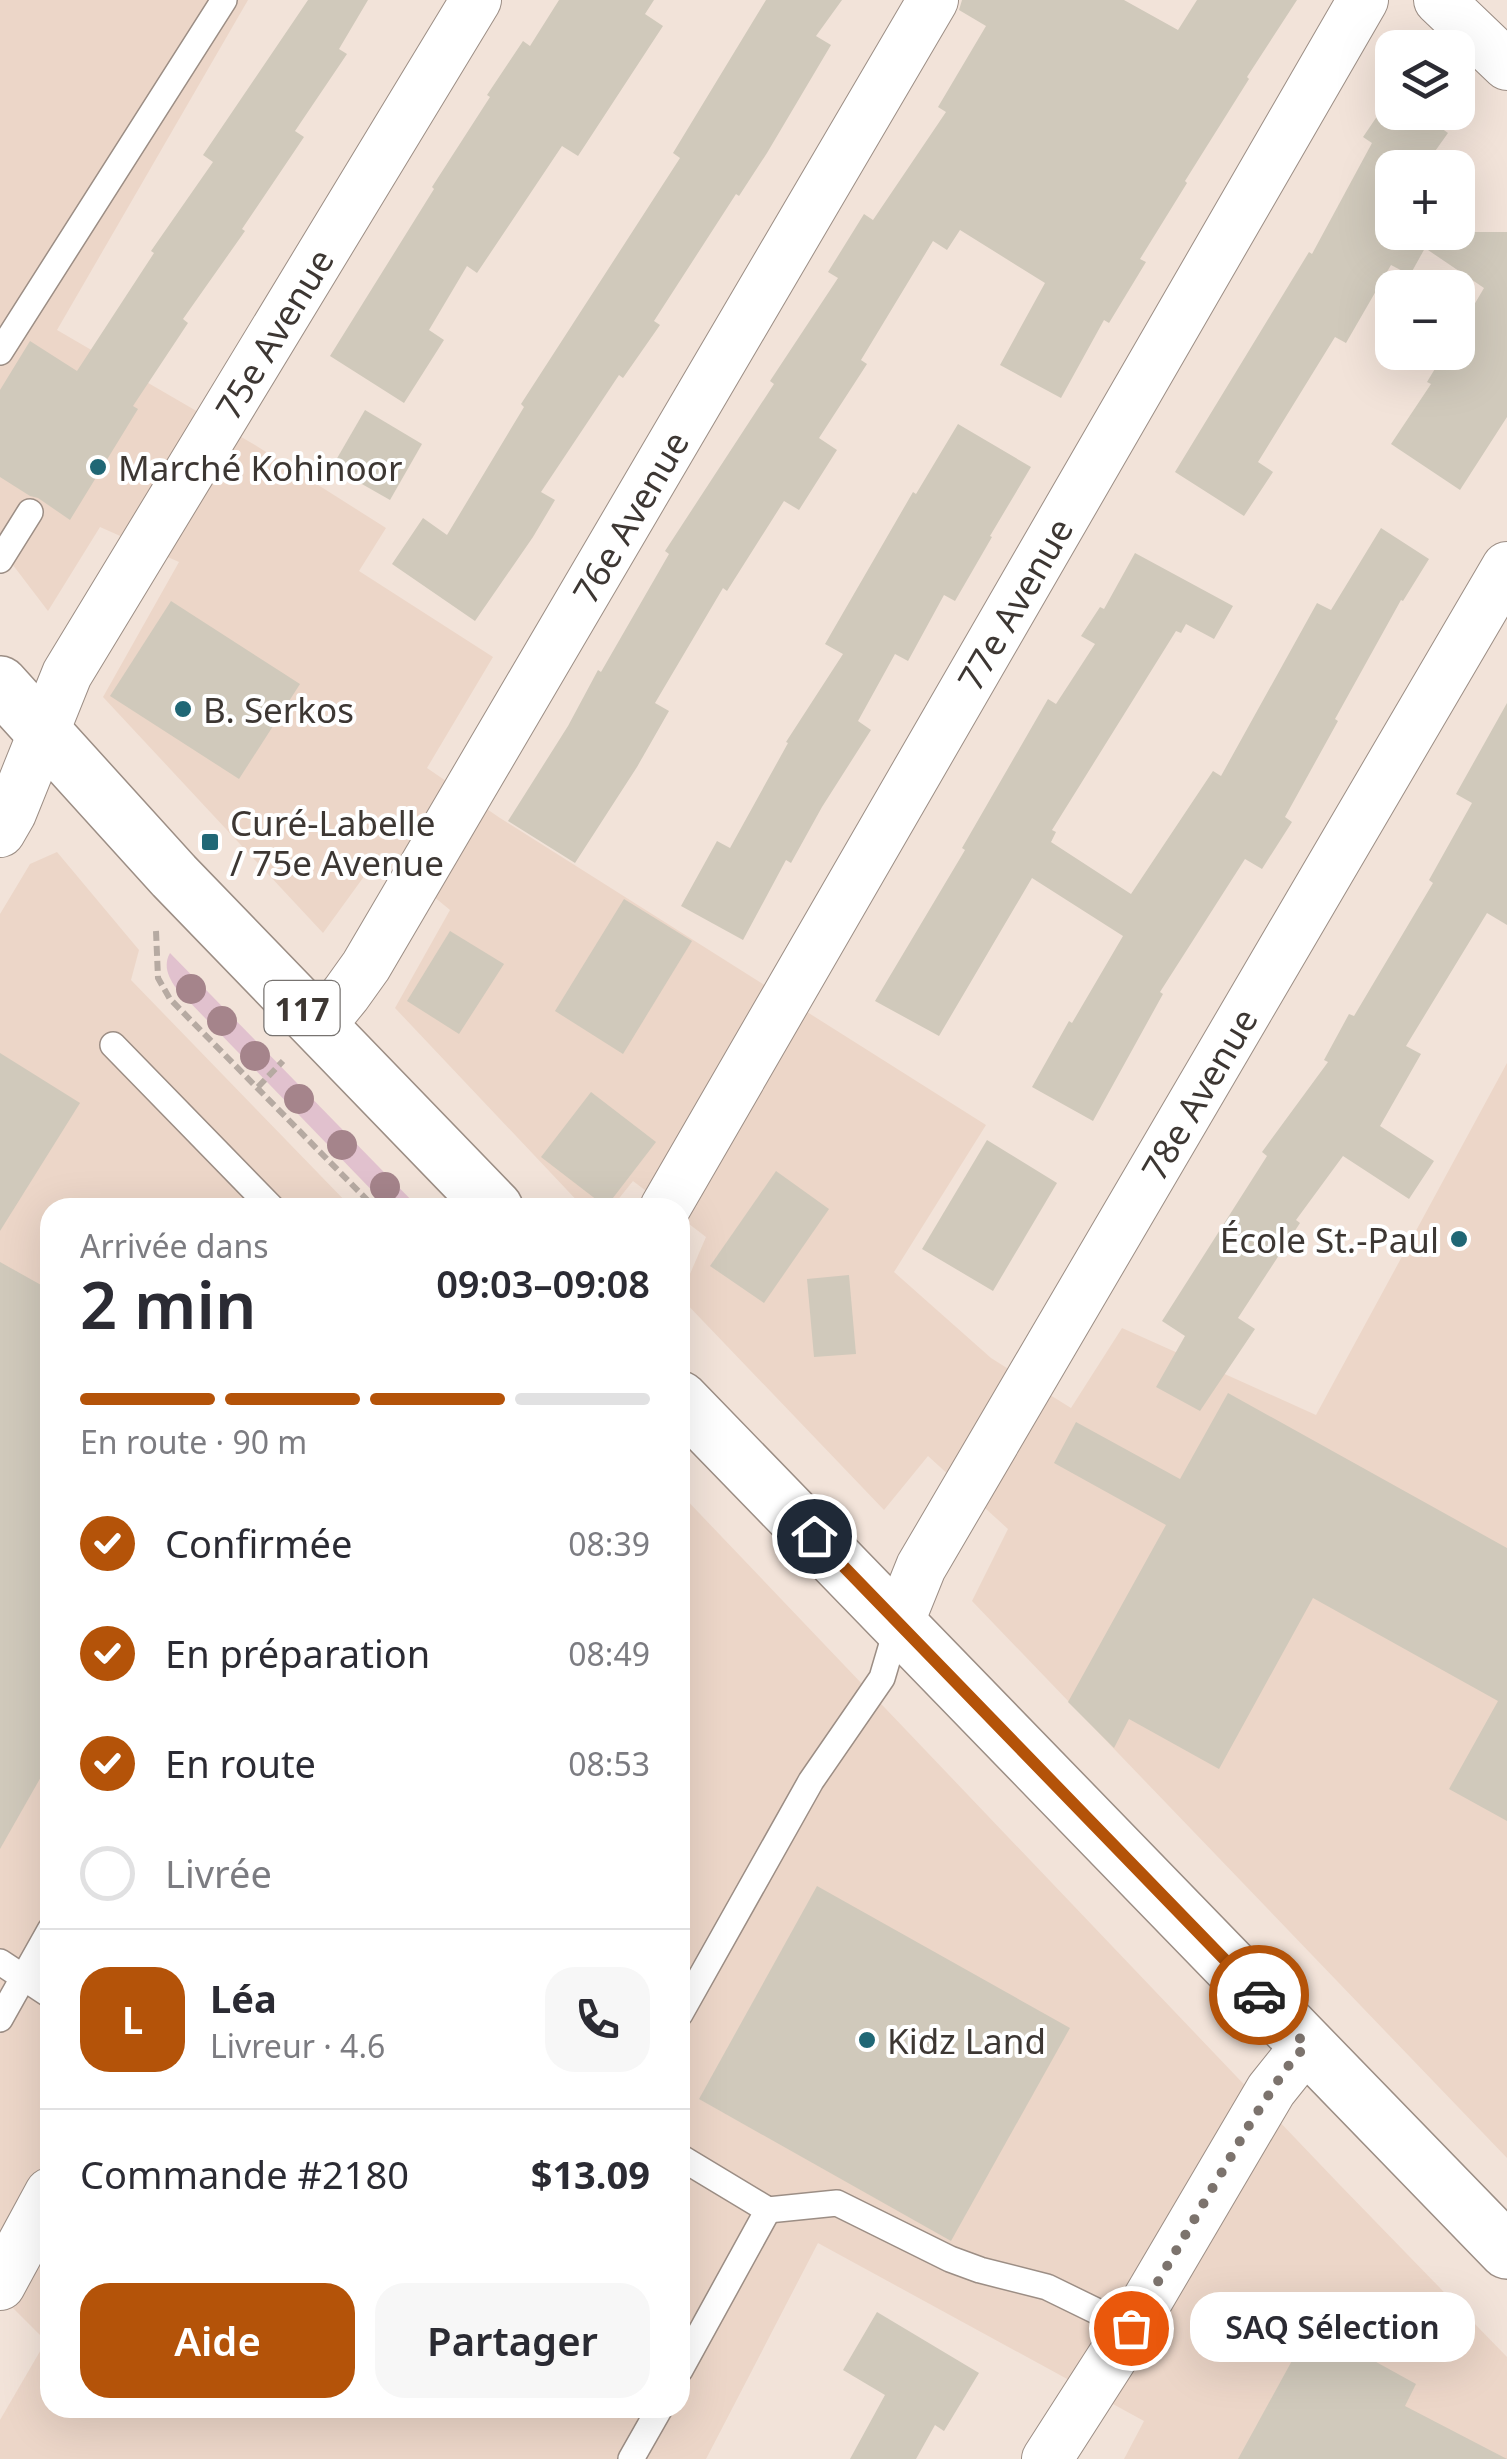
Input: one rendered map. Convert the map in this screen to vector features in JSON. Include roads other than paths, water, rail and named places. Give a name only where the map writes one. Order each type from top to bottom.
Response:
[{"type":"main road","name":"117","points":[[0,684],[174,876],[301,1044],[482,1198]]},
{"type":"main road","points":[[690,1409],[1507,2250]]},
{"type":"street","name":"75e Avenue","points":[[0,832],[67,674],[476,0]]},
{"type":"street","name":"76e Avenue","points":[[301,1044],[366,966],[933,0]]},
{"type":"street","name":"77e Avenue","points":[[671,1198],[1362,0]]},
{"type":"street","points":[[1439,0],[1507,66]]},
{"type":"street","name":"78e Avenue","points":[[898,1624],[921,1566],[1507,567]]},
{"type":"street","points":[[1046,2459],[1131,2328],[1261,2106],[1306,2045]]},
{"type":"street","points":[[0,2285],[40,2211]]},
{"type":"lane","points":[[0,352],[224,0]]},
{"type":"lane","points":[[0,560],[30,512]]},
{"type":"lane","points":[[113,1045],[262,1198]]},
{"type":"lane","points":[[690,1996],[812,1781],[882,1678],[898,1624]]},
{"type":"lane","points":[[0,2019],[40,1948]]},
{"type":"lane","points":[[0,1962],[40,1988]]},
{"type":"lane","points":[[690,2164],[768,2210],[837,2203],[950,2259],[1047,2288],[1131,2328]]},
{"type":"lane","points":[[690,2352],[768,2210]]},
{"type":"lane","points":[[631,2459],[654,2418]]},
{"type":"place","name":"Marché Kohinoor","points":[[98,467]]},
{"type":"place","name":"B. Serkos","points":[[183,709]]},
{"type":"place","name":"Curé-Labelle / 75e Avenue","points":[[210,842]]},
{"type":"place","name":"École St.-Paul","points":[[1459,1239]]},
{"type":"place","name":"Kidz Land","points":[[867,2040]]},
{"type":"place","name":"SAQ Sélection","points":[[1131,2328]]}]
